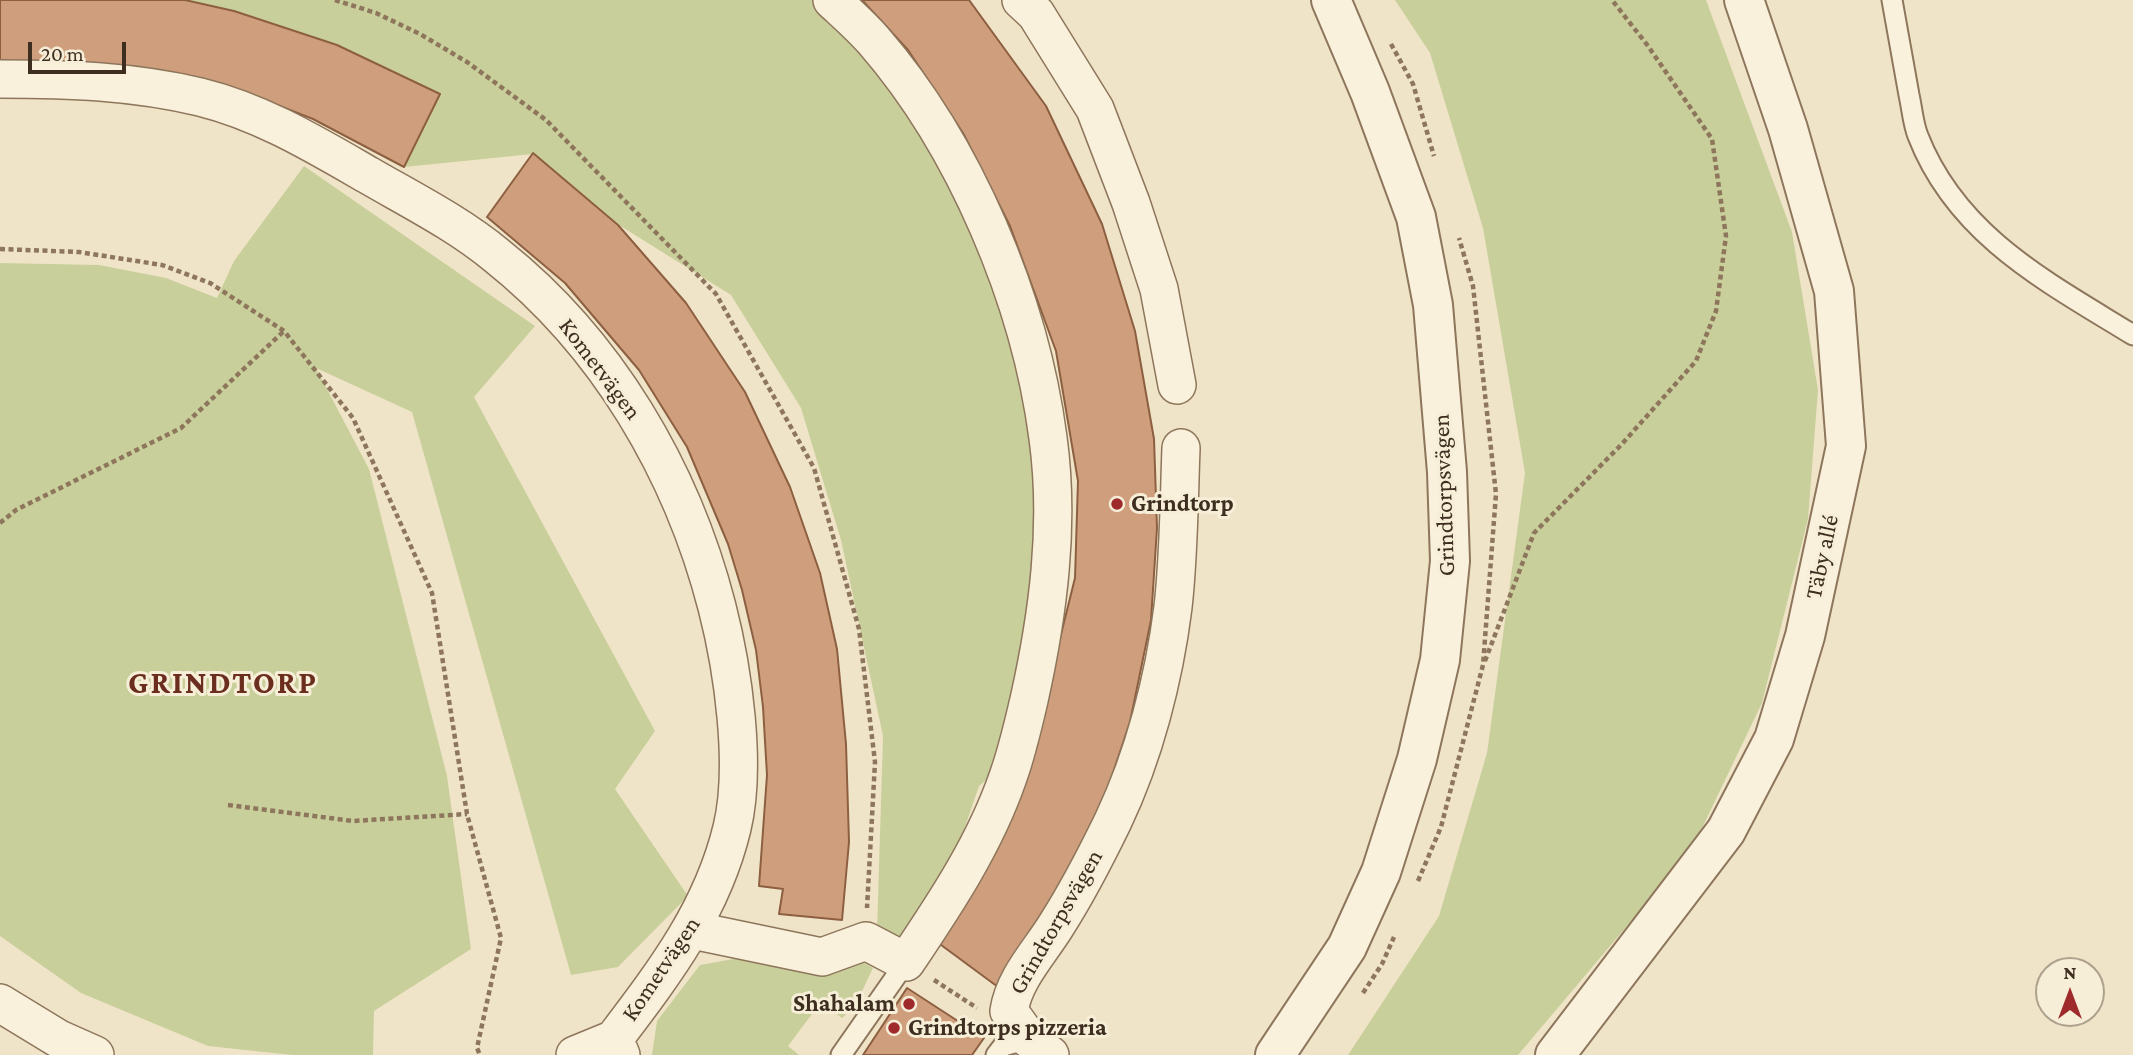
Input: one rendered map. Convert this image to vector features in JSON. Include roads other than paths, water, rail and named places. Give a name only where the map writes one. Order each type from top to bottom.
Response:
[{"type":"street","points":[[692,930],[822,957],[866,941],[906,962],[967,865],[1008,777],[1038,663],[1050,574],[1052,506],[1049,441],[1028,337],[997,248],[938,128],[873,40],[832,0]]},
{"type":"street","points":[[1021,0],[1036,14],[1095,108],[1131,203],[1159,289],[1177,385]]},
{"type":"street","name":"Grindtorpsvägen","points":[[1275,1055],[1347,947],[1381,873],[1417,760],[1440,660],[1450,561],[1447,472],[1433,305],[1416,217],[1370,92],[1331,0]]},
{"type":"street","name":"Täby allé","points":[[1555,1055],[1726,831],[1774,739],[1805,636],[1846,446],[1834,291],[1788,129],[1744,0]]},
{"type":"street","name":"Kometvägen","points":[[0,79],[76,79],[145,86],[202,98],[261,117],[314,144],[438,216],[496,254],[544,297],[589,348],[630,402],[679,494],[712,585],[727,643],[739,766],[733,825],[719,870],[692,930],[617,1047],[575,1055]]},
{"type":"street","name":"Grindtorpsvägen","points":[[1040,1047],[1009,1011],[1012,992],[1057,924],[1114,819],[1134,770],[1165,656],[1173,606],[1181,448]]},
{"type":"street","points":[[0,1003],[59,1039],[95,1055]]},
{"type":"lane","points":[[1892,0],[1917,134],[1937,178],[1958,206],[1985,234],[2025,268],[2133,335]]},
{"type":"lane","points":[[841,1055],[906,962]]},
{"type":"lane","points":[[996,1055],[1003,1046],[1040,1047]]},
{"type":"place","name":"Grindtorp","points":[[1117,504]]},
{"type":"place","name":"Shahalam","points":[[909,1004]]},
{"type":"place","name":"Grindtorps pizzeria","points":[[894,1028]]},
{"type":"district","name":"GRINDTORP","points":[[223,683]]}]
